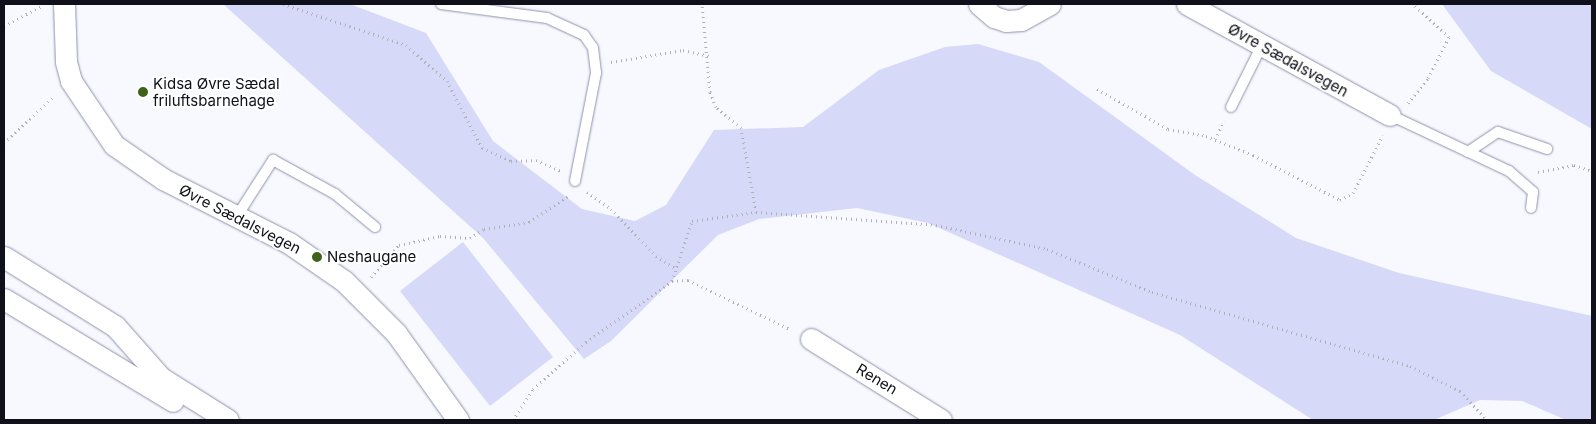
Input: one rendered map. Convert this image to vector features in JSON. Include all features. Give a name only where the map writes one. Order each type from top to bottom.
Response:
[{"type":"street","name":"Øvre Sædalsvegen","points":[[64,4],[65,52],[71,81],[114,145],[163,179],[237,216],[316,259],[344,281],[396,333],[458,420]]},
{"type":"street","points":[[979,4],[994,17],[1006,21],[1021,20],[1050,4]]},
{"type":"street","name":"Øvre Sædalsvegen","points":[[1187,4],[1262,45],[1397,112]]},
{"type":"street","points":[[4,257],[115,326],[144,362],[203,408],[228,420]]},
{"type":"street","points":[[4,299],[174,411],[203,408]]},
{"type":"street","name":"Renen","points":[[811,339],[941,420]]},
{"type":"lane","points":[[441,4],[563,23],[584,35],[596,62],[576,177]]},
{"type":"lane","points":[[1231,107],[1262,45]]},
{"type":"lane","points":[[1397,112],[1526,182],[1533,192],[1531,208]]},
{"type":"lane","points":[[1468,152],[1498,132],[1547,150]]},
{"type":"lane","points":[[237,216],[273,160],[335,194],[375,227]]},
{"type":"path","points":[[4,26],[23,12],[48,4]]},
{"type":"path","points":[[283,4],[406,45],[447,81],[475,137],[490,153],[511,161],[536,160],[576,177],[611,209],[656,256],[675,268]]},
{"type":"path","points":[[702,4],[709,56],[710,92],[716,107],[741,128],[756,212]]},
{"type":"path","points":[[1097,89],[1168,129],[1215,139],[1340,200],[1353,194],[1397,112],[1428,78],[1449,36],[1413,4]]},
{"type":"path","points":[[596,62],[636,61],[683,50],[709,56]]},
{"type":"path","points":[[4,143],[59,89]]},
{"type":"path","points":[[1215,139],[1221,126]]},
{"type":"path","points":[[369,279],[399,245],[440,236],[470,238],[484,229],[529,222],[571,194],[576,177]]},
{"type":"path","points":[[672,281],[692,221],[756,212],[936,225],[1047,249],[1152,292],[1410,366],[1460,390],[1487,420]]},
{"type":"path","points":[[512,420],[546,377],[672,281],[688,280],[811,339]]},
{"type":"shaded area","points":[[223,4],[350,4],[426,33],[493,141],[582,209],[635,221],[666,205],[714,130],[803,127],[879,70],[945,47],[978,44],[1039,62],[1195,175],[1296,238],[1399,273],[1592,316],[1592,420],[1566,420],[1522,401],[1480,400],[1434,420],[1313,420],[1180,335],[928,223],[857,208],[759,219],[718,235],[611,341],[584,359],[483,238]]},
{"type":"shaded area","points":[[1442,4],[1592,4],[1592,129],[1491,71]]},
{"type":"shaded area","points":[[463,242],[553,357],[490,406],[400,291]]},
{"type":"place","name":"Kidsa Øvre Sædal friluftsbarnehage","points":[[143,92]]},
{"type":"place","name":"Neshaugane","points":[[317,257]]}]
